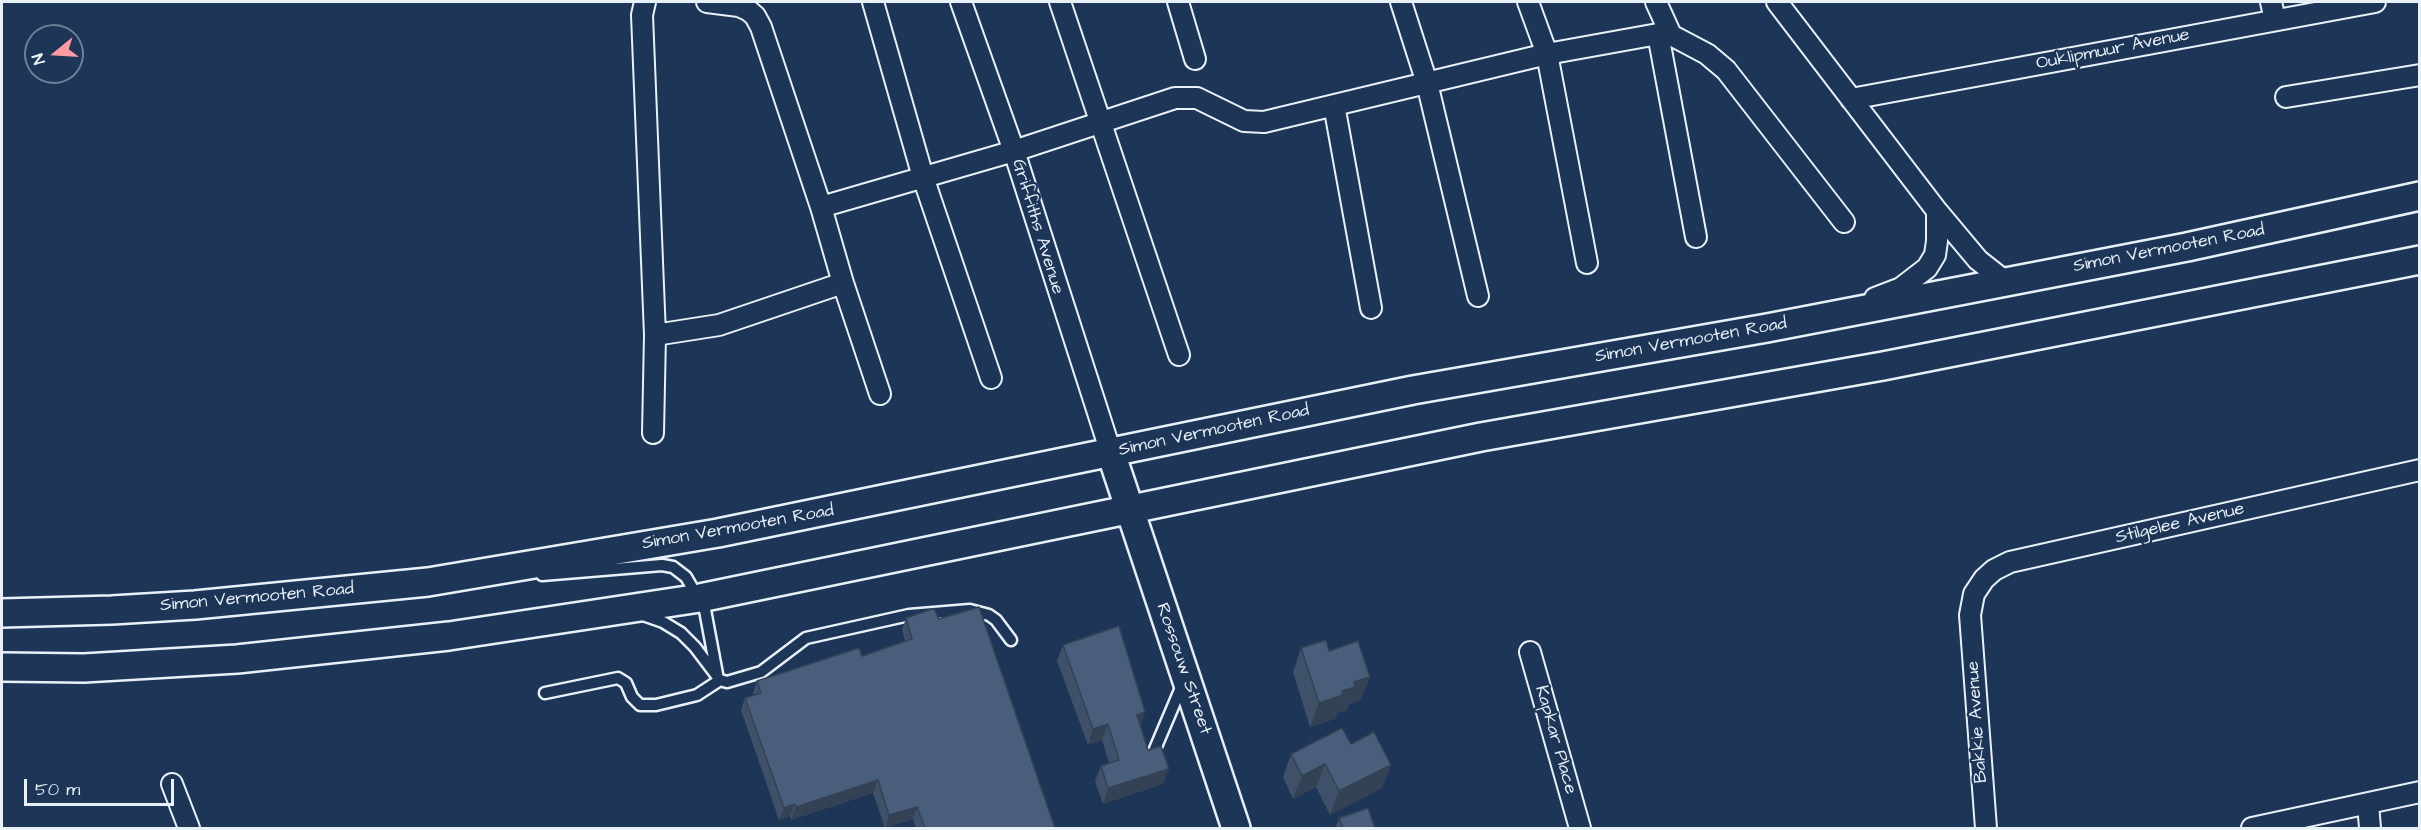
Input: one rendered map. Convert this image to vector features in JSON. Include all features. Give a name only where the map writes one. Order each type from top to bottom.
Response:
[{"type":"main road","name":"Simon Vermooten Road","points":[[2,613],[195,605],[428,582],[718,533],[1413,390],[1824,317],[2006,282],[2187,247],[2420,196]]},
{"type":"main road","points":[[2,667],[84,668],[237,659],[449,636],[700,598],[1481,437],[1895,363],[2420,260]]},
{"type":"main road","name":"Rossouw Street","points":[[1111,453],[1236,828]]},
{"type":"street","points":[[645,2],[642,15],[655,334],[652,434]]},
{"type":"street","points":[[707,2],[739,6],[755,16],[761,27],[880,394]]},
{"type":"street","points":[[873,2],[923,177],[991,378]]},
{"type":"street","name":"Griffiths Avenue","points":[[961,2],[1014,151],[1111,453]]},
{"type":"street","points":[[1060,2],[1179,355]]},
{"type":"street","points":[[1178,2],[1195,59]]},
{"type":"street","points":[[1401,2],[1427,83],[1478,296]]},
{"type":"street","points":[[1528,2],[1547,54],[1587,262]]},
{"type":"street","points":[[1656,2],[1665,35],[1696,237]]},
{"type":"street","points":[[1777,2],[1937,211],[1978,260],[2006,282]]},
{"type":"street","name":"Ouklipmuur Avenue","points":[[1851,99],[2273,11],[2375,2]]},
{"type":"street","points":[[821,207],[1014,151],[1175,98],[1197,98],[1244,121],[1264,122],[1547,54],[1665,35],[1707,54],[1726,70],[1844,222]]},
{"type":"street","points":[[2286,97],[2420,75]]},
{"type":"street","points":[[1334,105],[1371,308]]},
{"type":"street","points":[[1824,317],[1901,288],[1927,268],[1935,255],[1937,211]]},
{"type":"street","points":[[655,334],[719,325],[843,283]]},
{"type":"street","name":"Stilgelee Avenue","points":[[1970,615],[1974,594],[1984,579],[1994,570],[2010,562],[2420,470]]},
{"type":"street","name":"Bakkie Avenue","points":[[1970,615],[1986,828]]},
{"type":"street","name":"Kapkar Place","points":[[1530,652],[1580,828]]},
{"type":"street","points":[[172,784],[189,828]]},
{"type":"street","points":[[2252,828],[2420,792]]},
{"type":"street","points":[[2368,804],[2370,828]]},
{"type":"lane","points":[[428,582],[662,565],[673,567],[686,577],[705,610],[718,678]]},
{"type":"lane","points":[[626,610],[663,621],[681,633],[695,647],[718,678],[727,682],[761,672],[806,638],[909,615],[970,610],[989,615],[996,620],[1011,640]]},
{"type":"lane","points":[[545,693],[618,678],[626,683],[632,697],[640,705],[656,705],[697,695],[718,678]]},
{"type":"lane","points":[[1155,749],[1186,678]]},
{"type":"building","points":[[979,607],[1055,828],[925,828],[917,807],[889,815],[878,780],[796,807],[795,804],[784,808],[745,698],[761,693],[757,681],[859,648],[862,656],[912,639],[906,618],[932,609],[939,619]]},
{"type":"building","points":[[1119,626],[1145,712],[1137,715],[1148,750],[1161,746],[1169,769],[1108,788],[1101,766],[1119,760],[1108,724],[1093,729],[1063,645]]},
{"type":"building","points":[[1326,640],[1329,651],[1358,641],[1370,677],[1354,682],[1355,687],[1342,691],[1343,695],[1319,703],[1301,648]]},
{"type":"building","points":[[1342,728],[1351,744],[1374,732],[1391,765],[1339,791],[1325,764],[1302,776],[1291,754]]},
{"type":"building","points":[[1368,808],[1375,828],[1343,828],[1339,818]]}]
